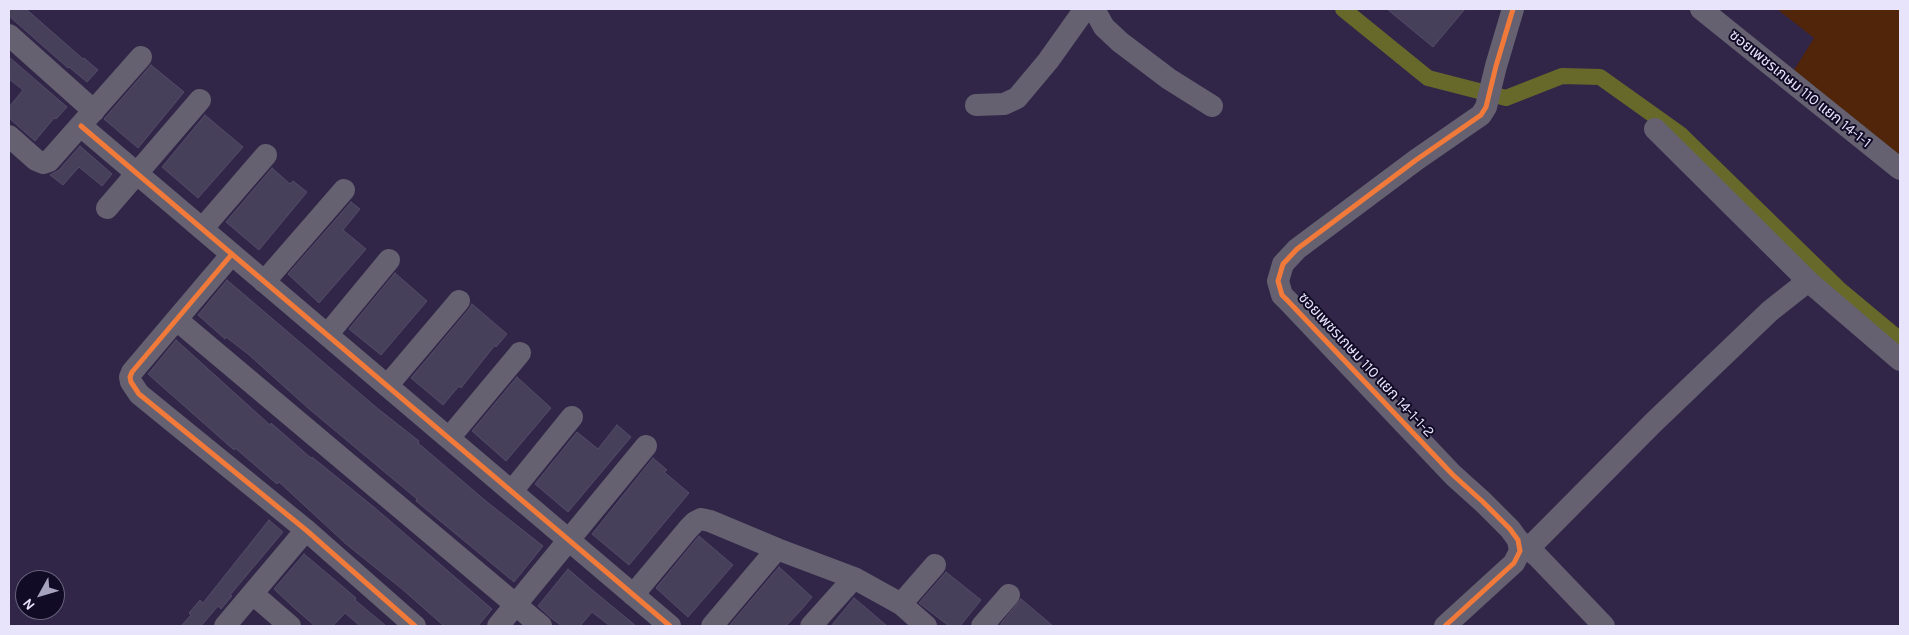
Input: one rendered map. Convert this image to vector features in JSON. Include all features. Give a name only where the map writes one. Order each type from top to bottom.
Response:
[{"type":"street","points":[[976,105],[1004,104],[1017,98],[1048,60],[1085,9]]},
{"type":"street","points":[[1094,9],[1104,27],[1120,42],[1169,79],[1212,106]]},
{"type":"street","name":"ซอยเพชรเกษม 110 แยก 14-1-1-2","points":[[1513,9],[1486,107],[1481,115],[1416,160],[1298,249],[1283,264],[1278,281],[1282,295],[1447,469],[1510,529],[1604,626]]},
{"type":"street","name":"ซอยเพชรเกษม 110 แยก 14-1-1","points":[[1701,9],[1900,169]]},
{"type":"street","points":[[9,36],[88,118],[138,174],[670,626]]},
{"type":"street","points":[[9,136],[36,160],[43,163],[49,161],[141,57]]},
{"type":"street","points":[[107,208],[200,100]]},
{"type":"street","points":[[1655,129],[1808,281],[1900,360]]},
{"type":"street","points":[[202,229],[266,155]]},
{"type":"street","points":[[264,282],[344,190]]},
{"type":"street","points":[[232,254],[132,372],[130,376],[131,382],[134,388],[306,530],[416,626]]},
{"type":"street","points":[[327,335],[389,260]]},
{"type":"street","points":[[1445,626],[1514,563],[1523,544],[1653,423],[1749,330],[1808,281]]},
{"type":"street","points":[[388,386],[459,302]]},
{"type":"street","points":[[177,320],[541,626]]},
{"type":"street","points":[[449,438],[520,353]]},
{"type":"street","points":[[512,491],[572,417]]},
{"type":"street","points":[[498,626],[646,446]]},
{"type":"street","points":[[633,595],[689,528],[701,519],[854,578],[901,604],[922,625]]},
{"type":"street","points":[[225,626],[306,530]]},
{"type":"street","points":[[712,626],[777,549]]},
{"type":"street","points":[[901,604],[935,564]]},
{"type":"street","points":[[811,626],[854,578]]},
{"type":"street","points":[[253,594],[290,626]]},
{"type":"street","points":[[982,626],[1009,595]]},
{"type":"shaded area","points":[[1777,9],[1900,9],[1900,157],[1794,70],[1814,38]]},
{"type":"building","points":[[9,9],[26,9],[98,70],[87,82],[68,68],[9,16]]},
{"type":"building","points":[[1387,9],[1465,9],[1433,47]]},
{"type":"building","points":[[9,57],[67,107],[56,119],[54,118],[35,141],[9,118],[9,107],[23,90],[9,79]]},
{"type":"building","points":[[151,65],[184,92],[138,148],[104,119]]},
{"type":"building","points":[[205,115],[243,147],[198,198],[162,167]]},
{"type":"building","points":[[80,146],[112,174],[102,186],[79,167],[63,185],[50,175],[59,170]]},
{"type":"building","points":[[272,168],[290,184],[293,181],[307,192],[259,250],[226,222]]},
{"type":"building","points":[[351,202],[360,209],[343,230],[366,249],[319,303],[288,274]]},
{"type":"building","points":[[395,273],[427,301],[381,355],[349,329]]},
{"type":"building","points":[[227,280],[377,408],[419,441],[418,443],[487,502],[543,546],[514,582],[416,501],[417,499],[308,408],[248,354],[226,337],[225,339],[198,315]]},
{"type":"building","points":[[472,304],[507,334],[496,347],[495,345],[461,388],[459,386],[443,405],[411,378]]},
{"type":"building","points":[[176,340],[270,425],[271,423],[311,458],[375,508],[492,609],[478,626],[444,626],[346,544],[279,482],[277,484],[235,448],[234,450],[148,374]]},
{"type":"building","points":[[517,377],[551,408],[506,461],[472,431]]},
{"type":"building","points":[[617,425],[631,437],[568,512],[535,484],[577,432],[598,449]]},
{"type":"building","points":[[653,458],[667,470],[664,472],[689,493],[629,565],[592,534]]},
{"type":"building","points":[[269,520],[283,532],[230,595],[232,596],[221,609],[218,606],[201,626],[181,626],[191,615],[189,613],[200,600],[203,603]]},
{"type":"building","points":[[699,536],[733,565],[688,617],[656,588]]},
{"type":"building","points":[[304,554],[386,626],[360,626],[345,613],[333,626],[315,626],[292,606],[274,589]]},
{"type":"building","points":[[779,567],[812,597],[802,609],[786,626],[729,626]]},
{"type":"building","points":[[568,569],[636,626],[610,626],[592,612],[580,626],[562,626],[551,618],[538,606]]},
{"type":"building","points":[[946,572],[981,600],[960,626],[949,626],[919,603]]},
{"type":"building","points":[[854,598],[866,608],[887,626],[831,626]]},
{"type":"building","points":[[1021,599],[1053,626],[999,626]]},
{"type":"waterway","points":[[1343,9],[1428,78],[1506,98],[1562,76],[1600,77],[1680,134],[1840,290],[1900,340]]},
{"type":"cycle path","points":[[1445,626],[1514,563],[1520,551],[1518,540],[1510,529],[1453,475],[1282,295],[1278,281],[1283,264],[1297,249],[1416,160],[1481,115],[1486,107],[1513,9]]},
{"type":"cycle path","points":[[81,126],[670,626]]},
{"type":"cycle path","points":[[232,254],[132,372],[131,382],[139,394],[306,530],[415,626]]}]
